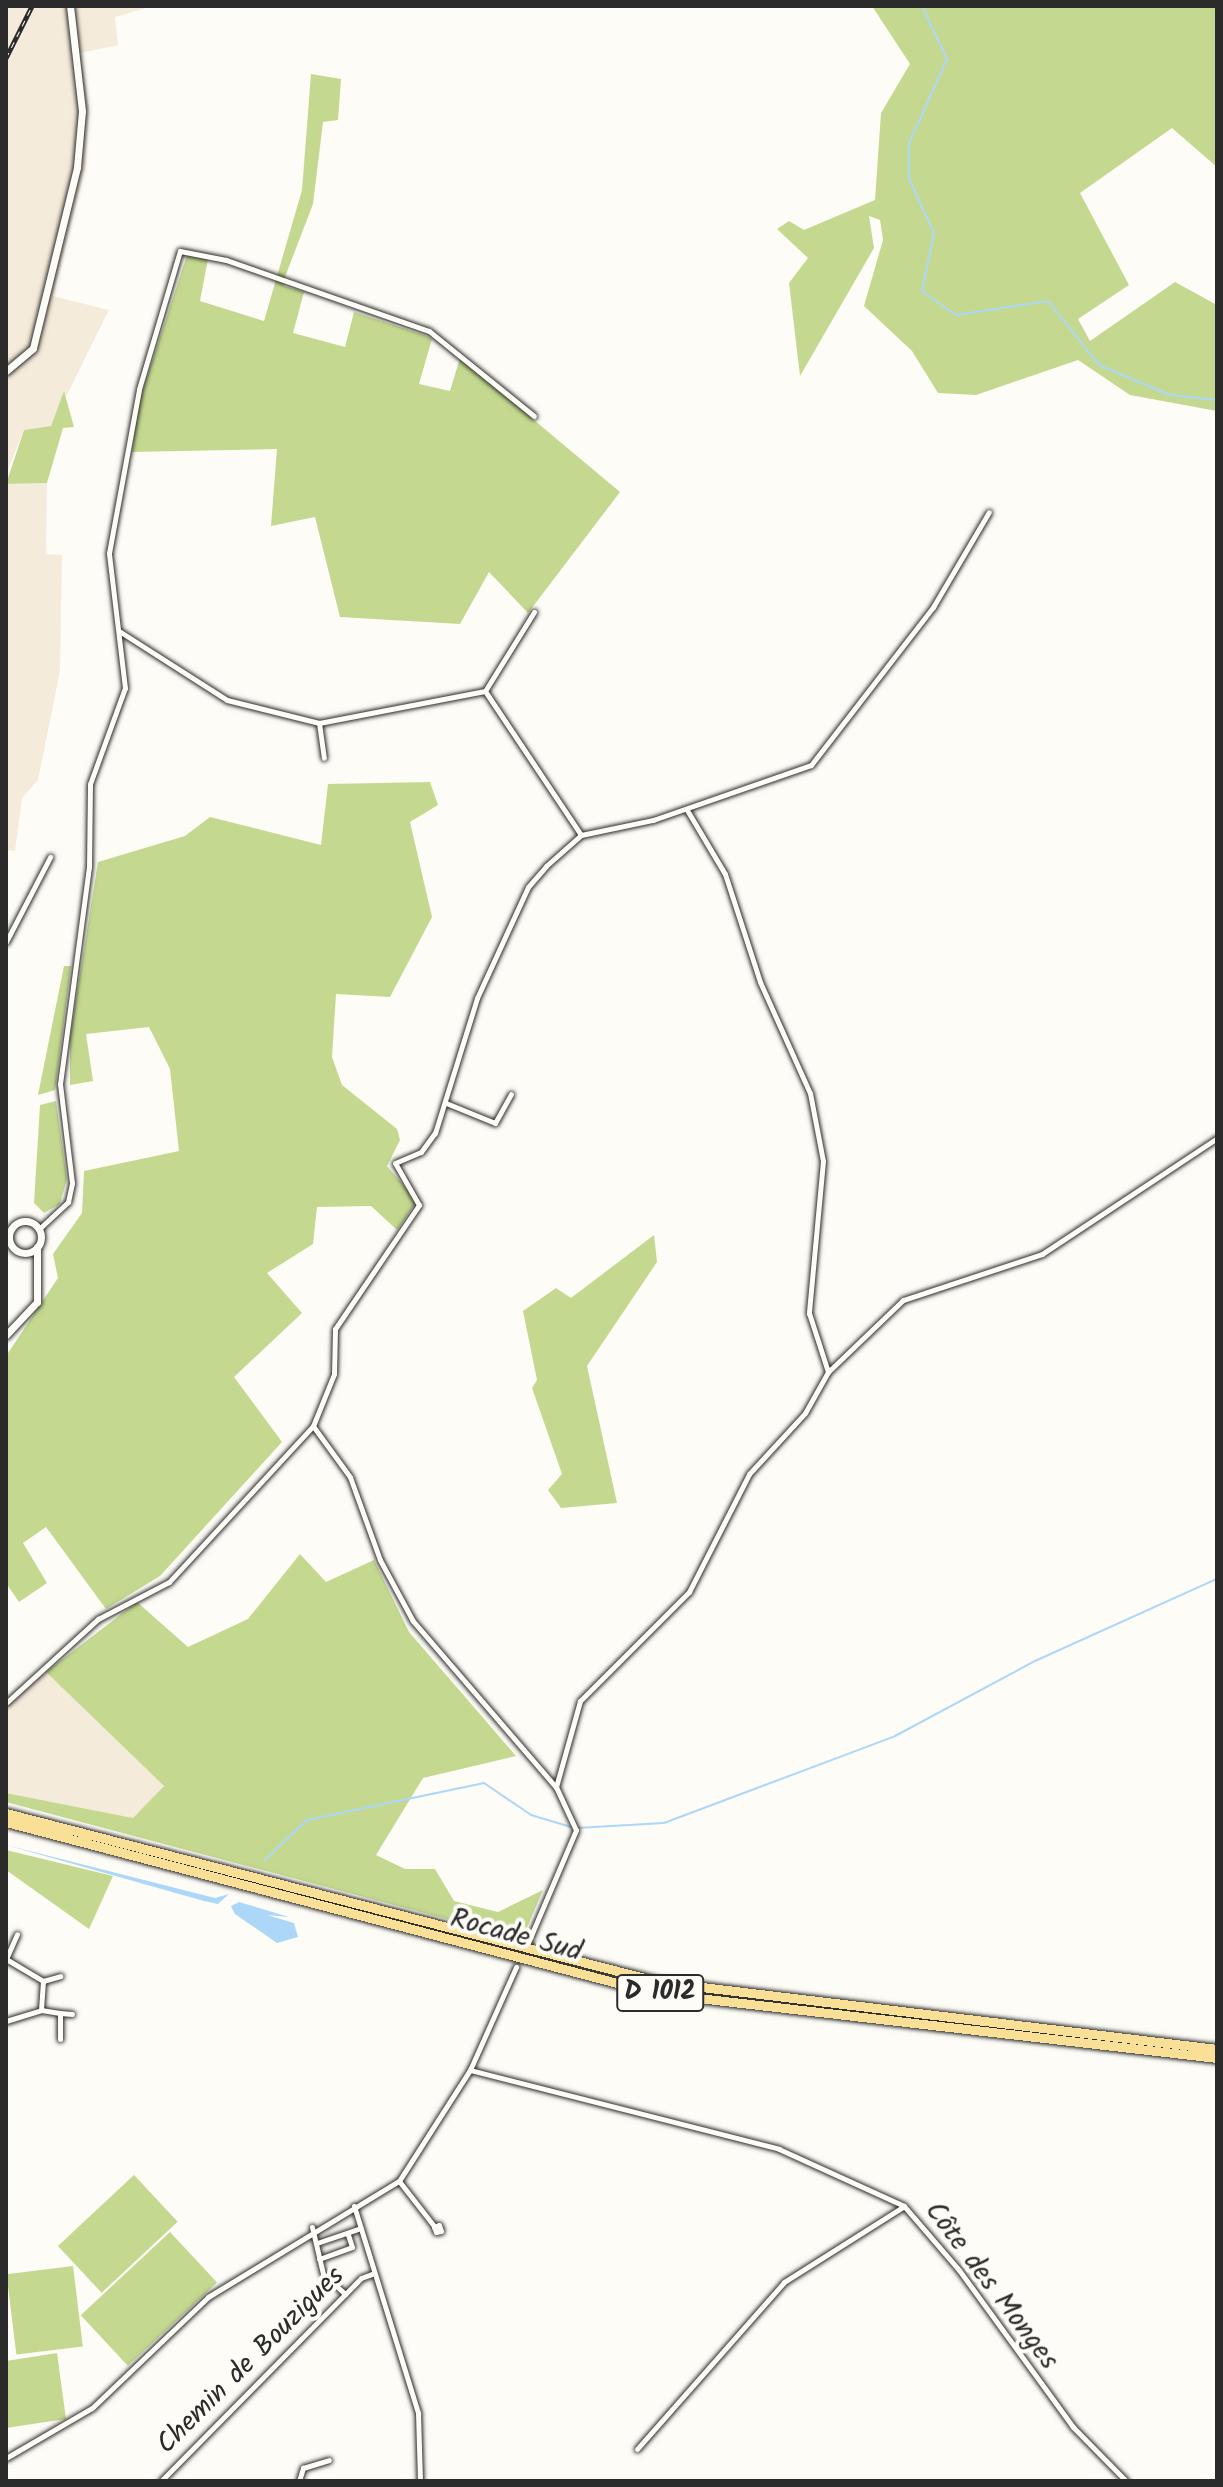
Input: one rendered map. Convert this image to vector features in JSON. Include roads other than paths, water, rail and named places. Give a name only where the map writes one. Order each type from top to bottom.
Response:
[{"type":"highway","name":"Rocade Sud","points":[[6,1813],[660,1982],[1217,2049]]},
{"type":"highway","name":"Rocade Sud","points":[[6,1822],[655,1993],[1217,2058]]},
{"type":"main road","points":[[6,371],[33,348],[77,167],[82,111],[70,6]]},
{"type":"main road","points":[[6,1335],[37,1302],[41,1266],[34,1250],[39,1229],[24,1220],[9,1232],[13,1248],[34,1250]]},
{"type":"street","points":[[39,1229],[68,1202],[72,1183],[60,1084],[89,867],[91,773],[124,697],[113,531],[139,389],[180,251],[226,260],[429,331],[534,416]]},
{"type":"street","points":[[6,1703],[98,1619],[169,1582],[313,1426],[334,1374],[335,1329],[419,1205],[395,1163],[427,1146],[446,1103],[477,998],[528,887],[581,835],[687,810],[791,777],[817,759],[933,607],[989,512]]},
{"type":"street","points":[[118,631],[227,700],[319,723],[485,691],[534,612]]},
{"type":"street","points":[[485,691],[581,835]]},
{"type":"street","points":[[319,723],[324,758]]},
{"type":"street","points":[[687,810],[725,874],[760,982],[810,1093],[823,1161],[809,1313],[828,1372]]},
{"type":"street","points":[[6,942],[50,857]]},
{"type":"street","points":[[446,1103],[495,1123],[511,1094]]},
{"type":"street","points":[[556,1787],[580,1701],[689,1592],[749,1474],[805,1413],[828,1372],[903,1300],[1042,1254],[1217,1138]]},
{"type":"street","points":[[313,1426],[350,1477],[380,1560],[413,1621],[556,1787],[576,1828],[527,1945]]},
{"type":"street","points":[[17,1934],[6,1959],[43,1981],[60,1976]]},
{"type":"street","points":[[6,2458],[83,2414],[196,2306],[312,2227],[399,2181],[470,2070],[516,1967]]},
{"type":"street","points":[[41,2010],[43,1981]]},
{"type":"street","points":[[6,2021],[41,2010],[72,2014]]},
{"type":"street","points":[[60,2013],[60,2039]]},
{"type":"street","name":"Côte des Monges","points":[[470,2070],[779,2149],[904,2206],[959,2270],[1073,2427],[1126,2481]]},
{"type":"street","points":[[399,2181],[434,2226]]},
{"type":"street","points":[[354,2206],[372,2274],[418,2413],[420,2481]]},
{"type":"street","points":[[637,2449],[784,2282],[904,2206]]},
{"type":"street","points":[[312,2227],[325,2278],[346,2295]]},
{"type":"street","points":[[316,2243],[348,2235],[361,2228]]},
{"type":"street","points":[[319,2259],[352,2247],[348,2235]]},
{"type":"street","name":"Chemin de Bouzigues","points":[[161,2481],[346,2295],[372,2274]]},
{"type":"street","points":[[299,2481],[303,2468],[329,2460]]},
{"type":"water","points":[[6,1845],[215,1898],[229,1894],[218,1904],[204,1901]]},
{"type":"water","points":[[239,1902],[289,1917],[267,1915],[294,1923],[298,1937],[277,1943],[235,1914],[231,1906]]},
{"type":"waterway","points":[[922,6],[947,59],[909,143],[909,179],[934,233],[922,291],[956,315],[1048,301],[1099,365],[1170,395],[1217,400]]},
{"type":"waterway","points":[[577,1828],[664,1823],[895,1736],[1035,1661],[1217,1579]]},
{"type":"waterway","points":[[265,1860],[307,1820],[484,1783],[531,1815],[571,1827]]},
{"type":"railway","points":[[6,58],[32,6]]}]
